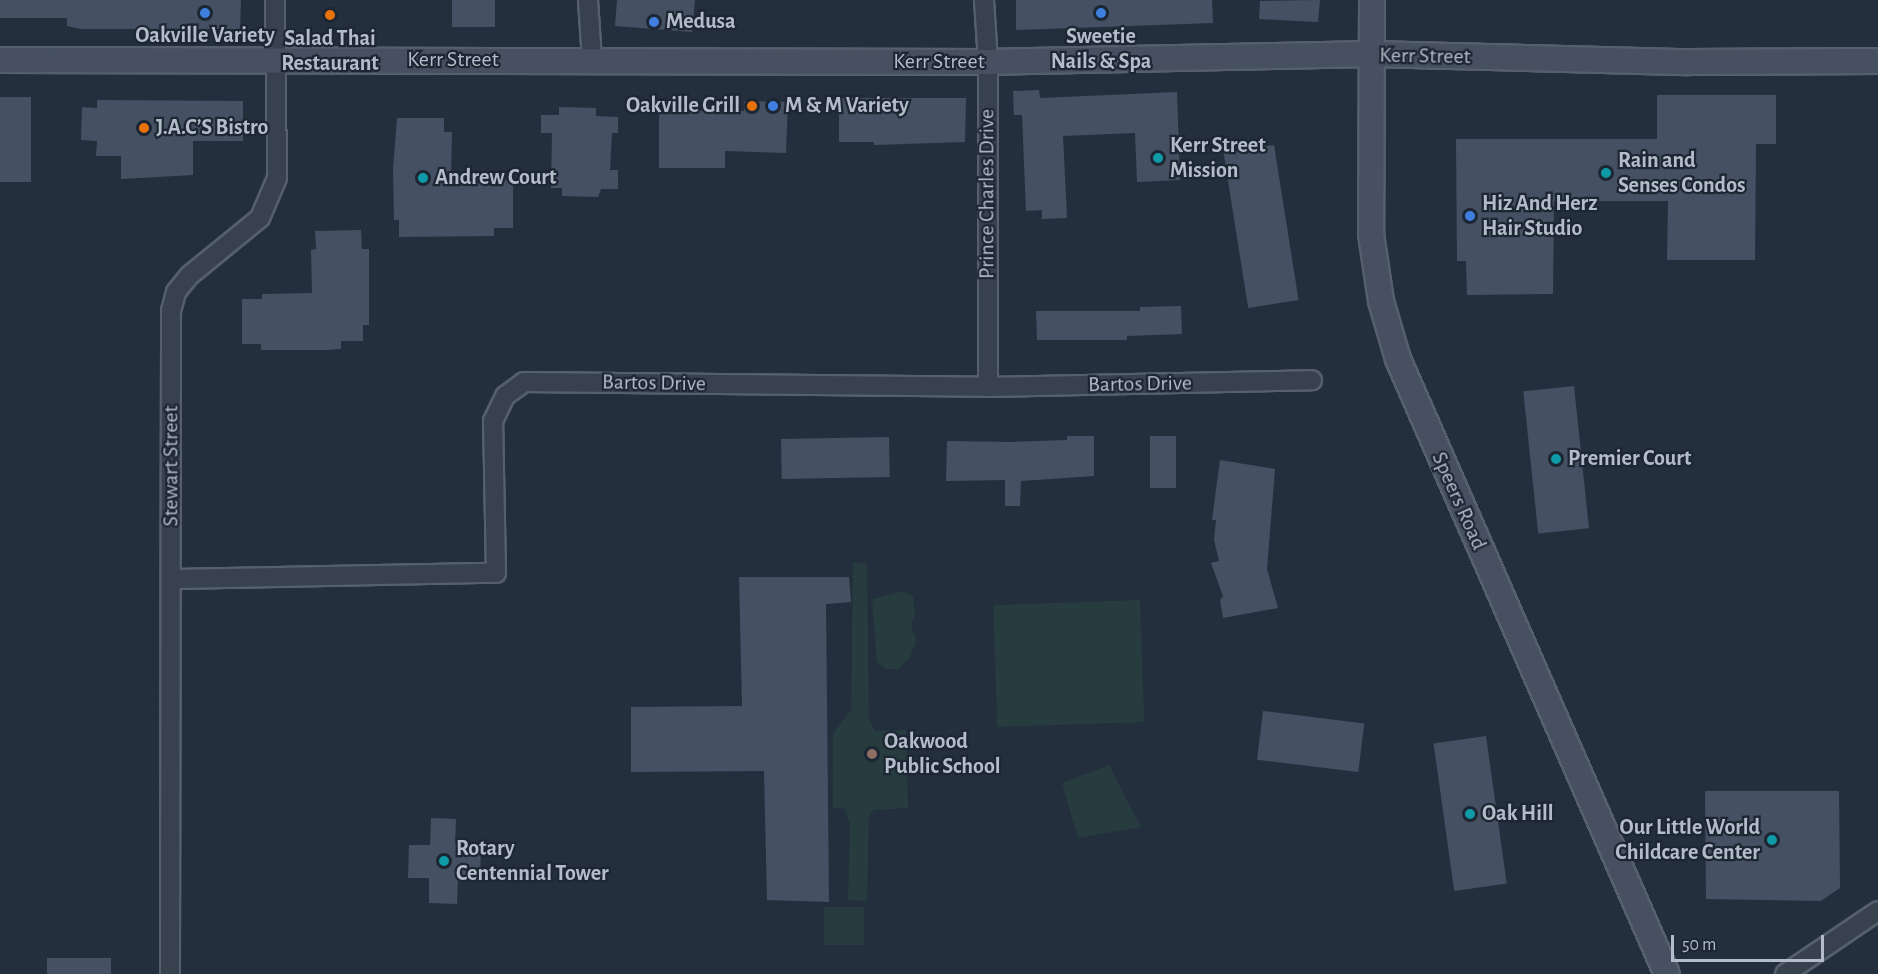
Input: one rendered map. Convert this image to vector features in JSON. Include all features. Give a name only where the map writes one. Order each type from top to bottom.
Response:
[{"type":"main road","name":"Speers Road","points":[[1372,0],[1371,234],[1381,301],[1398,359],[1667,974]]},
{"type":"main road","name":"Kerr Street","points":[[0,60],[988,62],[1372,54],[1688,62],[1878,61]]},
{"type":"street","name":"Stewart Street","points":[[170,974],[171,311],[176,292],[190,275],[260,218],[267,207],[277,178],[275,0]]},
{"type":"street","points":[[588,0],[592,60]]},
{"type":"street","name":"Prince Charles Drive","points":[[984,0],[988,62],[988,387]]},
{"type":"street","name":"Bartos Drive","points":[[172,579],[496,573],[493,421],[505,396],[524,382],[988,387],[1312,380]]},
{"type":"street","points":[[1785,974],[1878,911]]},
{"type":"green space","points":[[853,562],[867,564],[869,720],[875,731],[906,730],[908,808],[874,810],[869,816],[867,901],[848,900],[850,823],[845,809],[833,808],[833,734],[851,710]]},
{"type":"green space","points":[[904,591],[913,596],[915,616],[911,625],[916,640],[910,658],[898,669],[886,669],[877,662],[872,599]]},
{"type":"green space","points":[[1140,600],[1144,722],[997,727],[993,605]]},
{"type":"green space","points":[[1109,765],[1141,827],[1078,838],[1062,783]]},
{"type":"green space","points":[[824,907],[864,907],[864,945],[824,945]]},
{"type":"building","points":[[0,0],[241,0],[240,29],[81,29],[67,26],[67,18],[0,18]]},
{"type":"building","points":[[452,0],[495,0],[495,27],[452,27]]},
{"type":"building","points":[[617,0],[695,0],[692,32],[615,26]]},
{"type":"building","points":[[1016,0],[1212,0],[1213,23],[1016,30]]},
{"type":"building","points":[[1320,0],[1318,22],[1259,19],[1260,1]]},
{"type":"building","name":"Kerr Street Mission","points":[[1039,90],[1040,98],[1177,92],[1180,180],[1137,182],[1135,133],[1063,136],[1067,218],[1042,219],[1042,210],[1026,211],[1022,115],[1014,115],[1013,91]]},
{"type":"building","name":"Rain and Senses Condos","points":[[1657,95],[1776,95],[1776,144],[1756,144],[1755,260],[1667,260],[1668,201],[1554,201],[1553,294],[1467,295],[1466,261],[1457,261],[1456,139],[1657,139]]},
{"type":"building","points":[[0,97],[31,97],[31,182],[0,182]]},
{"type":"building","points":[[839,98],[966,98],[965,142],[874,145],[874,142],[839,142]]},
{"type":"building","points":[[97,100],[243,101],[243,141],[193,141],[193,175],[121,179],[121,156],[96,156],[97,141],[81,140],[82,107],[97,108]]},
{"type":"building","points":[[744,101],[788,102],[786,153],[725,151],[725,168],[659,168],[659,111],[744,111]]},
{"type":"building","points":[[559,107],[596,108],[596,116],[618,117],[618,133],[612,133],[610,170],[618,170],[618,189],[601,189],[598,197],[562,196],[562,188],[551,188],[552,133],[541,133],[541,115],[559,115]]},
{"type":"building","name":"Andrew Court","points":[[397,118],[444,118],[444,132],[452,132],[451,175],[492,175],[492,180],[513,180],[513,228],[494,228],[494,236],[399,237],[399,220],[394,220],[393,169]]},
{"type":"building","points":[[1274,145],[1299,300],[1248,308],[1224,153]]},
{"type":"building","points":[[361,230],[362,249],[369,249],[369,325],[363,325],[363,341],[341,341],[341,349],[326,350],[261,350],[261,344],[242,344],[242,299],[262,299],[262,294],[312,293],[311,250],[316,249],[315,231]]},
{"type":"building","points":[[1181,306],[1182,334],[1127,336],[1127,340],[1037,340],[1036,311],[1140,311],[1140,307]]},
{"type":"building","name":"Premier Court","points":[[1574,386],[1589,528],[1538,534],[1523,391]]},
{"type":"building","points":[[1067,436],[1094,436],[1094,476],[1021,481],[1020,506],[1005,506],[1005,480],[946,481],[947,441],[1067,440]]},
{"type":"building","points":[[1150,436],[1176,436],[1176,488],[1150,488]]},
{"type":"building","points":[[889,437],[890,477],[782,479],[781,439]]},
{"type":"building","points":[[1220,460],[1275,469],[1267,569],[1278,608],[1223,618],[1220,600],[1223,596],[1211,563],[1219,561],[1214,540],[1216,520],[1212,520]]},
{"type":"building","points":[[739,577],[849,577],[851,602],[826,604],[829,902],[767,900],[764,771],[631,772],[631,707],[742,706]]},
{"type":"building","points":[[1263,711],[1364,723],[1358,772],[1257,760]]},
{"type":"building","name":"Oak Hill","points":[[1486,736],[1507,884],[1454,891],[1434,743]]},
{"type":"building","name":"Our Little World Childcare Center","points":[[1705,791],[1839,791],[1840,888],[1821,901],[1706,899]]},
{"type":"building","name":"Rotary Centennial Tower","points":[[431,818],[456,819],[455,843],[481,843],[480,878],[458,877],[457,904],[429,903],[429,878],[408,878],[409,845],[430,845]]},
{"type":"building","points":[[47,958],[111,958],[111,974],[47,974]]},
{"type":"place","name":"Oakville Variety","points":[[205,13]]},
{"type":"place","name":"Sweetie Nails & Spa","points":[[1101,13]]},
{"type":"place","name":"Salad Thai Restaurant","points":[[330,15]]},
{"type":"place","name":"Medusa","points":[[654,22]]},
{"type":"place","name":"Oakville Grill","points":[[752,106]]},
{"type":"place","name":"M & M Variety","points":[[773,106]]},
{"type":"place","name":"J.A.C’S Bistro","points":[[144,128]]},
{"type":"place","name":"Kerr Street Mission","points":[[1158,158]]},
{"type":"place","name":"Rain and Senses Condos","points":[[1606,173]]},
{"type":"place","name":"Andrew Court","points":[[423,178]]},
{"type":"place","name":"Hiz And Herz Hair Studio","points":[[1470,216]]},
{"type":"place","name":"Premier Court","points":[[1556,459]]},
{"type":"place","name":"Oakwood Public School","points":[[872,754]]},
{"type":"place","name":"Oak Hill","points":[[1470,814]]},
{"type":"place","name":"Our Little World Childcare Center","points":[[1772,840]]},
{"type":"place","name":"Rotary Centennial Tower","points":[[444,861]]}]
